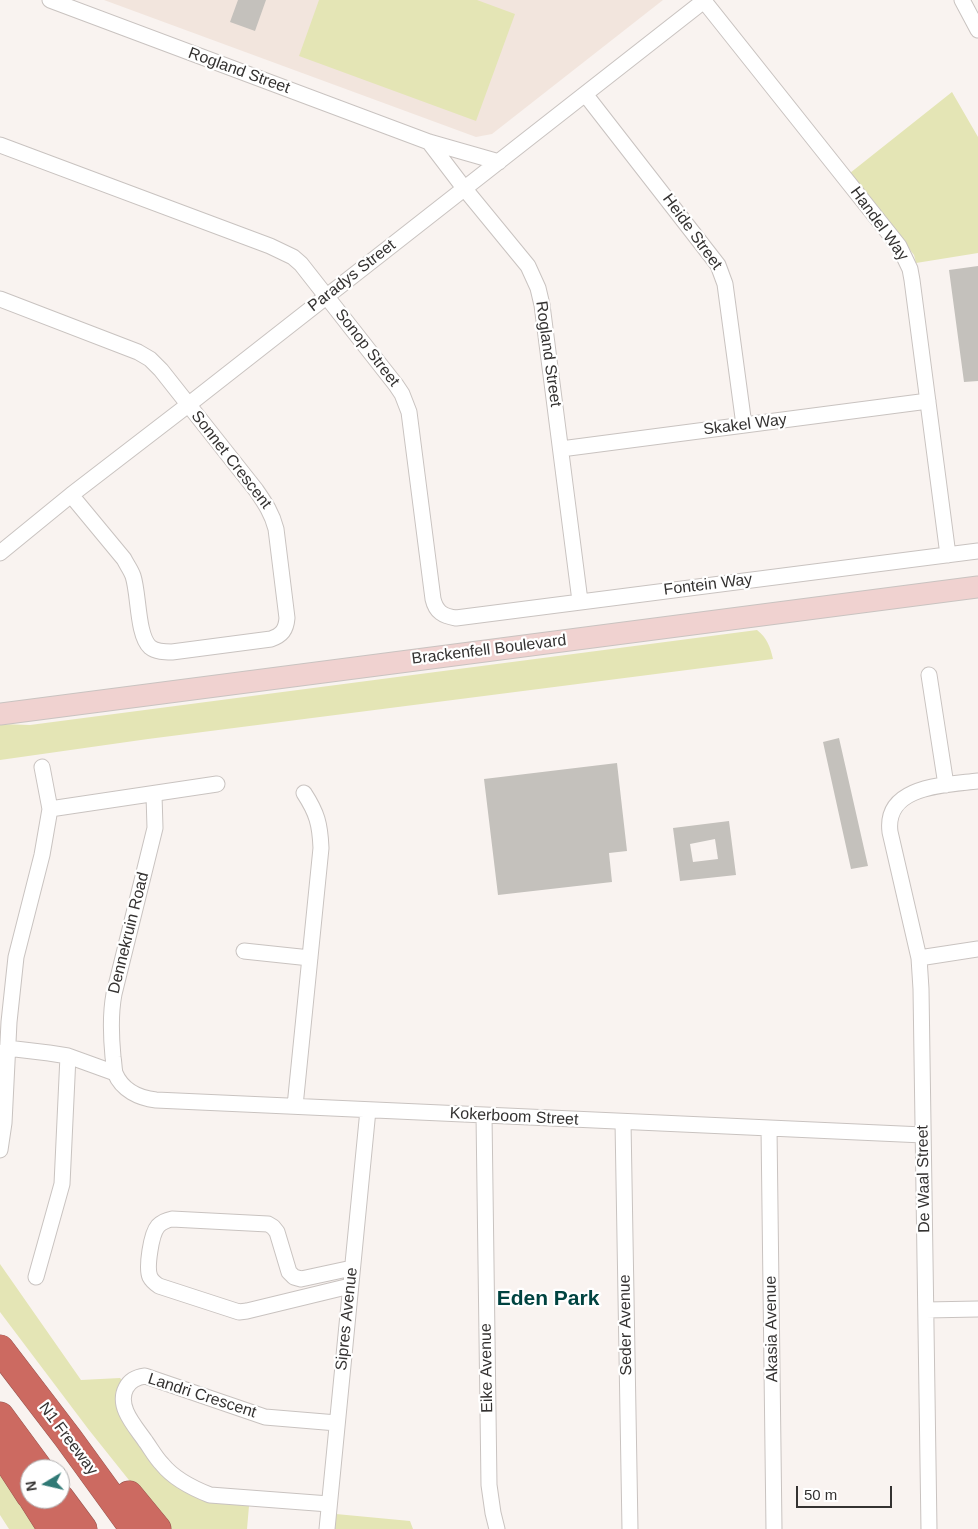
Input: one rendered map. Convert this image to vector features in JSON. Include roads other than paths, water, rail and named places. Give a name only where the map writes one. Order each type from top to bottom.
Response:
[{"type":"highway","name":"N1 Freeway","points":[[0,1349],[134,1529]]},
{"type":"highway","points":[[30,1388],[60,1411],[157,1529]]},
{"type":"highway","points":[[0,1416],[32,1459]]},
{"type":"highway","points":[[0,1449],[20,1480]]},
{"type":"highway","points":[[39,1509],[52,1529]]},
{"type":"highway","points":[[68,1509],[83,1529]]},
{"type":"street","name":"Rogland Street","points":[[50,0],[429,142],[499,162]]},
{"type":"street","name":"Paradys Street","points":[[0,553],[71,495],[705,0]]},
{"type":"street","name":"Handel Way","points":[[705,0],[902,252],[910,269],[948,555]]},
{"type":"street","points":[[962,0],[978,30]]},
{"type":"street","name":"Heide Street","points":[[585,94],[718,265],[726,284],[744,425]]},
{"type":"street","name":"Rogland Street","points":[[429,142],[534,276],[542,305],[580,602]]},
{"type":"street","name":"Sonop Street","points":[[0,146],[286,252],[301,264],[396,385],[406,401],[409,412],[431,587],[434,606],[438,612]]},
{"type":"street","name":"Sonnet Crescent","points":[[0,300],[125,346],[150,359],[161,370],[256,490],[272,515],[276,529],[287,618],[286,627],[277,637],[271,639],[172,652],[155,650],[146,642],[142,633],[135,586],[129,568],[124,559],[71,495]]},
{"type":"street","name":"Skakel Way","points":[[561,449],[928,401]]},
{"type":"street","name":"Fontein Way","points":[[438,612],[456,618],[978,551]]},
{"type":"street","name":"Brackenfell Boulevard","points":[[0,714],[978,587]]},
{"type":"street","points":[[929,675],[946,785],[978,782]]},
{"type":"street","points":[[0,1150],[4,1123],[11,1002],[19,944],[42,856],[50,809],[42,767]]},
{"type":"street","points":[[50,809],[154,795],[217,784]]},
{"type":"street","name":"De Waal Street","points":[[929,1529],[921,989],[919,958],[889,824],[891,813],[901,800],[913,792],[946,785]]},
{"type":"street","points":[[295,1106],[321,848],[320,827],[316,813],[304,793]]},
{"type":"street","name":"Dennekruin Road","points":[[115,1072],[111,1008],[155,828],[154,795]]},
{"type":"street","points":[[919,958],[978,948]]},
{"type":"street","points":[[244,951],[310,958]]},
{"type":"street","points":[[7,1048],[50,1052],[115,1072]]},
{"type":"street","points":[[36,1277],[62,1184],[68,1056]]},
{"type":"street","name":"Kokerboom Street","points":[[115,1072],[130,1091],[136,1096],[147,1099],[923,1136]]},
{"type":"street","name":"Sipres Avenue","points":[[327,1529],[368,1110]]},
{"type":"street","name":"Eike Avenue","points":[[484,1115],[488,1485],[492,1513],[497,1529]]},
{"type":"street","name":"Seder Avenue","points":[[623,1122],[630,1529]]},
{"type":"street","name":"Akasia Avenue","points":[[769,1128],[774,1529]]},
{"type":"street","points":[[350,1286],[239,1312],[159,1286],[150,1277],[148,1263],[157,1227],[166,1220],[181,1220],[268,1224],[274,1227],[277,1232],[289,1272],[301,1280],[352,1268]]},
{"type":"street","points":[[926,1310],[978,1308]]},
{"type":"street","name":"Landri Crescent","points":[[329,1504],[210,1495],[195,1489],[162,1465],[128,1415],[124,1398],[127,1386],[136,1378],[145,1376],[265,1417],[337,1423]]},
{"type":"district","name":"Eden Park","points":[[548,1299]]}]
